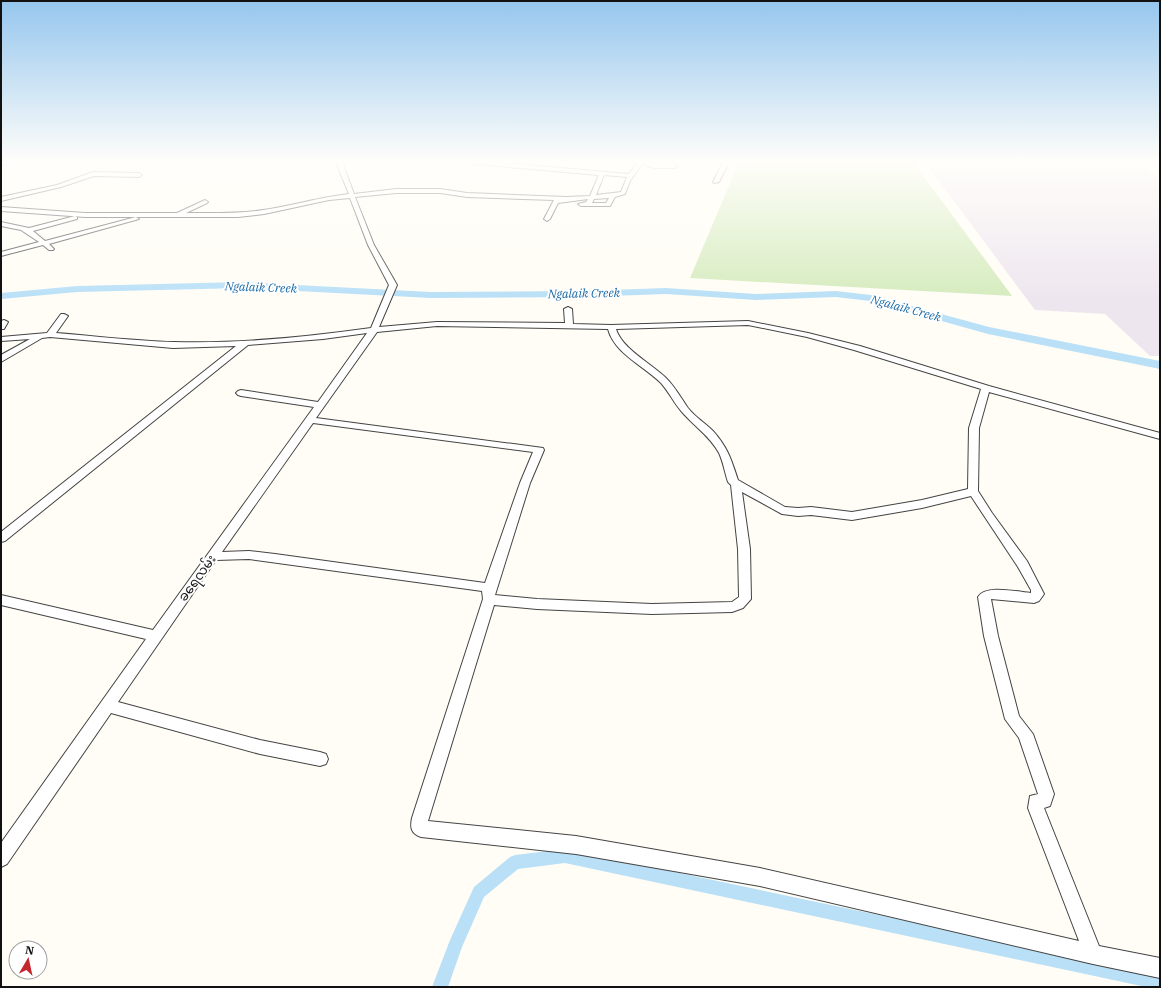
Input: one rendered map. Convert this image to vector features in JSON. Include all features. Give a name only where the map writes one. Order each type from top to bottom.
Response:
[{"type":"street","points":[[177,215],[192,208]]},
{"type":"street","points":[[1,210],[85,215],[177,215],[258,213],[278,208]]},
{"type":"street","name":"ခရေလမ်း","points":[[1,858],[156,636],[374,330],[393,285],[371,245],[357,208]]},
{"type":"street","points":[[547,219],[552,208]]},
{"type":"street","points":[[3,225],[50,213]]},
{"type":"street","points":[[30,230],[85,215]]},
{"type":"street","points":[[1,254],[151,215]]},
{"type":"street","points":[[3,225],[23,227],[30,230],[51,249]]},
{"type":"street","points":[[78,229],[85,233]]},
{"type":"street","points":[[568,309],[569,325]]},
{"type":"street","points":[[1,359],[46,335],[64,316]]},
{"type":"street","points":[[1,339],[46,335],[173,345],[245,343],[323,337],[437,324],[569,325],[611,327],[730,322],[762,325],[857,348],[986,388],[1160,436]]},
{"type":"street","points":[[611,327],[613,334],[623,347],[663,380],[675,394],[685,410],[709,433],[724,453],[731,479],[736,485],[776,507],[789,512],[811,511],[852,516],[954,498],[973,491]]},
{"type":"street","points":[[1,538],[245,343]]},
{"type":"street","points":[[986,388],[974,428],[973,491],[979,504],[1024,566],[1038,594],[1034,598],[992,594],[984,597],[991,636],[1012,719],[1025,734],[1046,794],[1044,800],[1036,802],[1036,808],[1093,954]]},
{"type":"street","points":[[241,393],[321,404]]},
{"type":"street","points":[[310,420],[540,450],[526,483],[489,594],[420,818],[419,827],[421,829],[576,845],[760,877],[1093,954],[1160,968]]},
{"type":"street","points":[[214,556],[249,555],[275,558],[489,594],[536,604],[652,609],[732,607],[738,605],[745,599],[744,549],[736,485]]},
{"type":"street","points":[[1,600],[156,636]]},
{"type":"street","points":[[108,706],[260,747],[320,759]]},
{"type":"shaded area","points":[[959,208],[1160,208],[1160,356],[1150,356],[1105,314],[1035,310]]},
{"type":"green space","points":[[720,208],[947,208],[1012,296],[690,278]]},
{"type":"waterway","name":"Ngalaik Creek","points":[[1,296],[77,289],[241,285],[431,295],[581,294],[666,291],[756,297],[836,294],[871,298],[988,330],[1160,365]]},
{"type":"waterway","points":[[440,987],[455,945],[479,892],[515,862],[565,856],[1160,982]]}]
